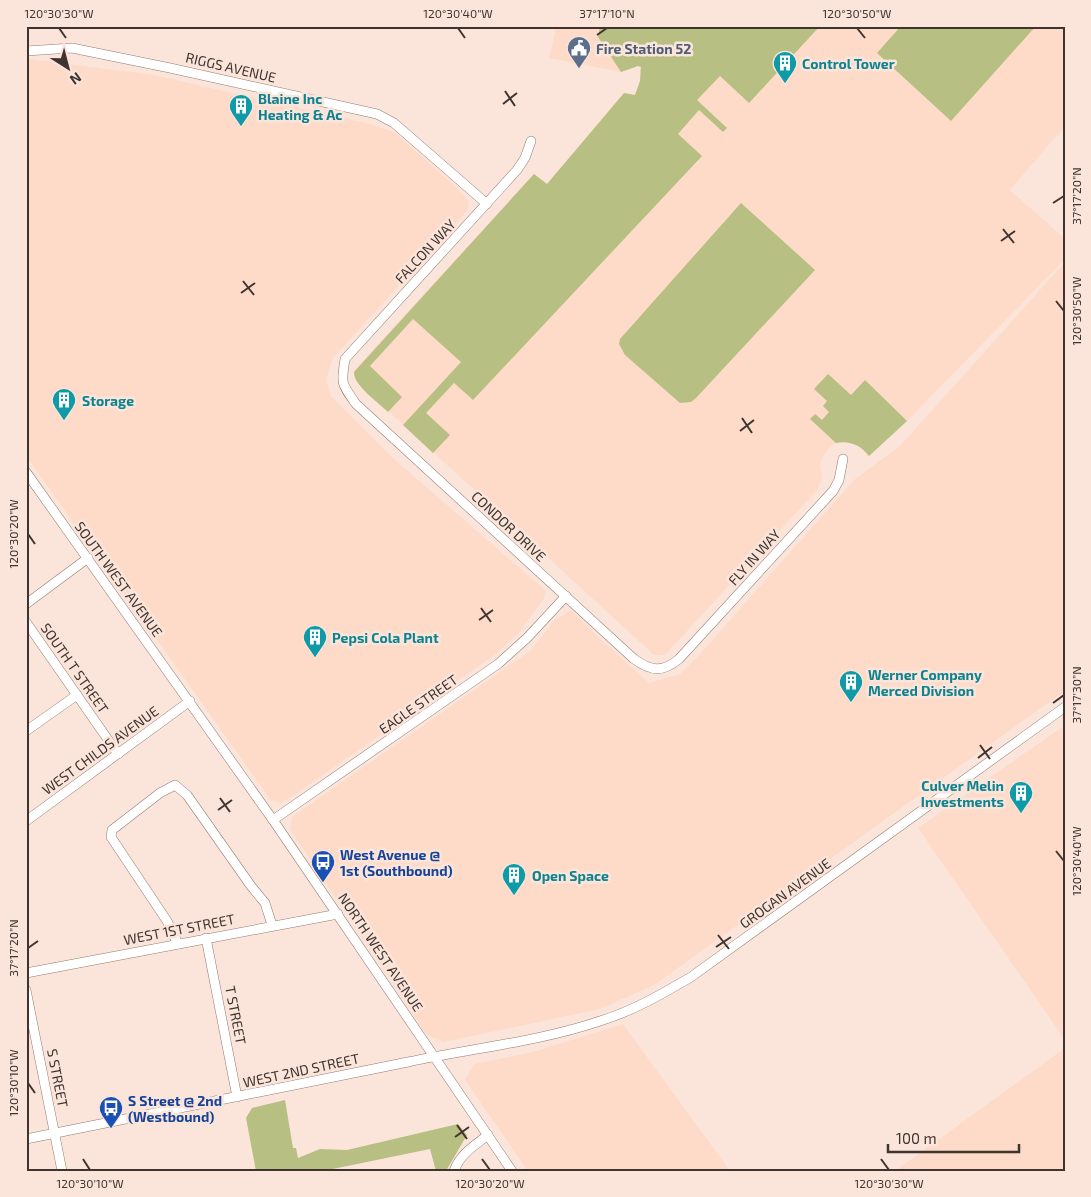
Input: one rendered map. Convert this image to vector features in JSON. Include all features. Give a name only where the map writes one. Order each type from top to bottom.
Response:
[{"type":"street","name":"RIGGS AVENUE","points":[[26,51],[72,48],[376,114],[394,123],[487,204]]},
{"type":"street","name":"FALCON WAY","points":[[341,379],[345,359],[518,170],[531,141]]},
{"type":"street","name":"CONDOR DRIVE","points":[[341,379],[356,404],[646,668],[657,670],[672,665]]},
{"type":"street","name":"FLY IN WAY","points":[[672,665],[833,491],[839,480],[843,459]]},
{"type":"street","name":"SOUTH WEST AVENUE","points":[[26,472],[190,701]]},
{"type":"street","points":[[26,604],[88,558]]},
{"type":"street","name":"EAGLE STREET","points":[[274,820],[498,664],[527,638],[566,596]]},
{"type":"street","name":"SOUTH T STREET","points":[[26,622],[118,754]]},
{"type":"street","points":[[26,731],[77,695]]},
{"type":"street","name":"WEST CHILDS AVENUE","points":[[26,821],[190,701]]},
{"type":"street","name":"NORTH WEST AVENUE","points":[[190,701],[274,820],[512,1171]]},
{"type":"street","name":"GROGAN AVENUE","points":[[435,1056],[564,1032],[612,1017],[663,994],[691,977],[1065,708]]},
{"type":"street","points":[[178,944],[167,921],[111,837],[112,830],[160,793],[175,785],[187,795],[265,903],[272,926]]},
{"type":"street","name":"WEST 1ST STREET","points":[[26,973],[338,914]]},
{"type":"street","name":"T STREET","points":[[206,938],[238,1097]]},
{"type":"street","name":"S STREET","points":[[26,990],[62,1171]]},
{"type":"street","name":"WEST 2ND STREET","points":[[26,1139],[435,1056]]},
{"type":"street","points":[[454,1171],[457,1162],[466,1152],[488,1136]]},
{"type":"shaded area","points":[[551,26],[1065,26],[1065,124],[1059,136],[1057,135],[1010,190],[1065,239],[1065,259],[907,421],[869,456],[860,447],[844,441],[836,443],[828,449],[820,465],[822,479],[817,490],[665,655],[654,655],[360,385],[354,375],[356,368],[534,174],[547,184],[624,93],[635,95],[640,81],[640,67],[638,66],[621,72],[549,58],[556,28]]},
{"type":"shaded area","points":[[26,60],[154,75],[370,124],[394,132],[455,186],[469,202],[467,211],[333,358],[326,379],[330,395],[393,458],[546,591],[543,600],[518,634],[496,654],[290,798],[280,803],[271,800],[26,456]]},
{"type":"shaded area","points":[[1065,262],[1065,691],[654,985],[600,1009],[444,1042],[426,1034],[290,829],[292,817],[530,651],[555,620],[571,610],[649,683],[680,674],[700,654],[855,479],[900,446]]},
{"type":"shaded area","points":[[1065,725],[1065,1040],[918,828]]},
{"type":"shaded area","points":[[623,1024],[730,1171],[528,1171],[465,1080],[474,1064],[533,1052]]},
{"type":"shaded area","points":[[1065,1048],[1065,1171],[895,1171]]},
{"type":"green space","points":[[600,26],[820,26],[749,103],[720,76],[697,100],[727,128],[723,132],[699,110],[678,134],[702,156],[473,400],[454,383],[426,413],[450,435],[433,453],[403,425],[461,362],[413,319],[370,366],[402,397],[388,412],[367,394],[355,377],[354,372],[534,174],[547,184],[624,93],[635,95],[640,81],[641,67],[638,66],[621,72],[598,37]]},
{"type":"green space","points":[[901,26],[1036,26],[951,121],[877,53]]},
{"type":"green space","points":[[741,203],[815,270],[696,398],[691,402],[680,403],[625,355],[619,344],[620,339]]},
{"type":"green space","points":[[828,374],[851,395],[865,380],[907,421],[869,456],[854,444],[846,442],[836,443],[810,419],[815,414],[822,420],[829,412],[823,406],[827,401],[814,389]]},
{"type":"green space","points":[[285,1100],[293,1148],[296,1148],[298,1158],[320,1149],[347,1150],[458,1124],[467,1135],[446,1171],[436,1171],[430,1149],[323,1171],[256,1171],[246,1118],[252,1108]]},
{"type":"place","name":"Fire Station 52","points":[[579,69]]},
{"type":"place","name":"Control Tower","points":[[785,84]]},
{"type":"place","name":"Blaine Inc Heating & Ac","points":[[241,127]]},
{"type":"place","name":"Storage","points":[[64,421]]},
{"type":"place","name":"Pepsi Cola Plant","points":[[315,658]]},
{"type":"place","name":"Werner Company Merced Division","points":[[851,703]]},
{"type":"place","name":"Culver Melin Investments","points":[[1021,814]]},
{"type":"place","name":"West Avenue @ 1st (Southbound)","points":[[323,883]]},
{"type":"place","name":"Open Space","points":[[514,896]]},
{"type":"place","name":"S Street @ 2nd (Westbound)","points":[[111,1129]]}]
